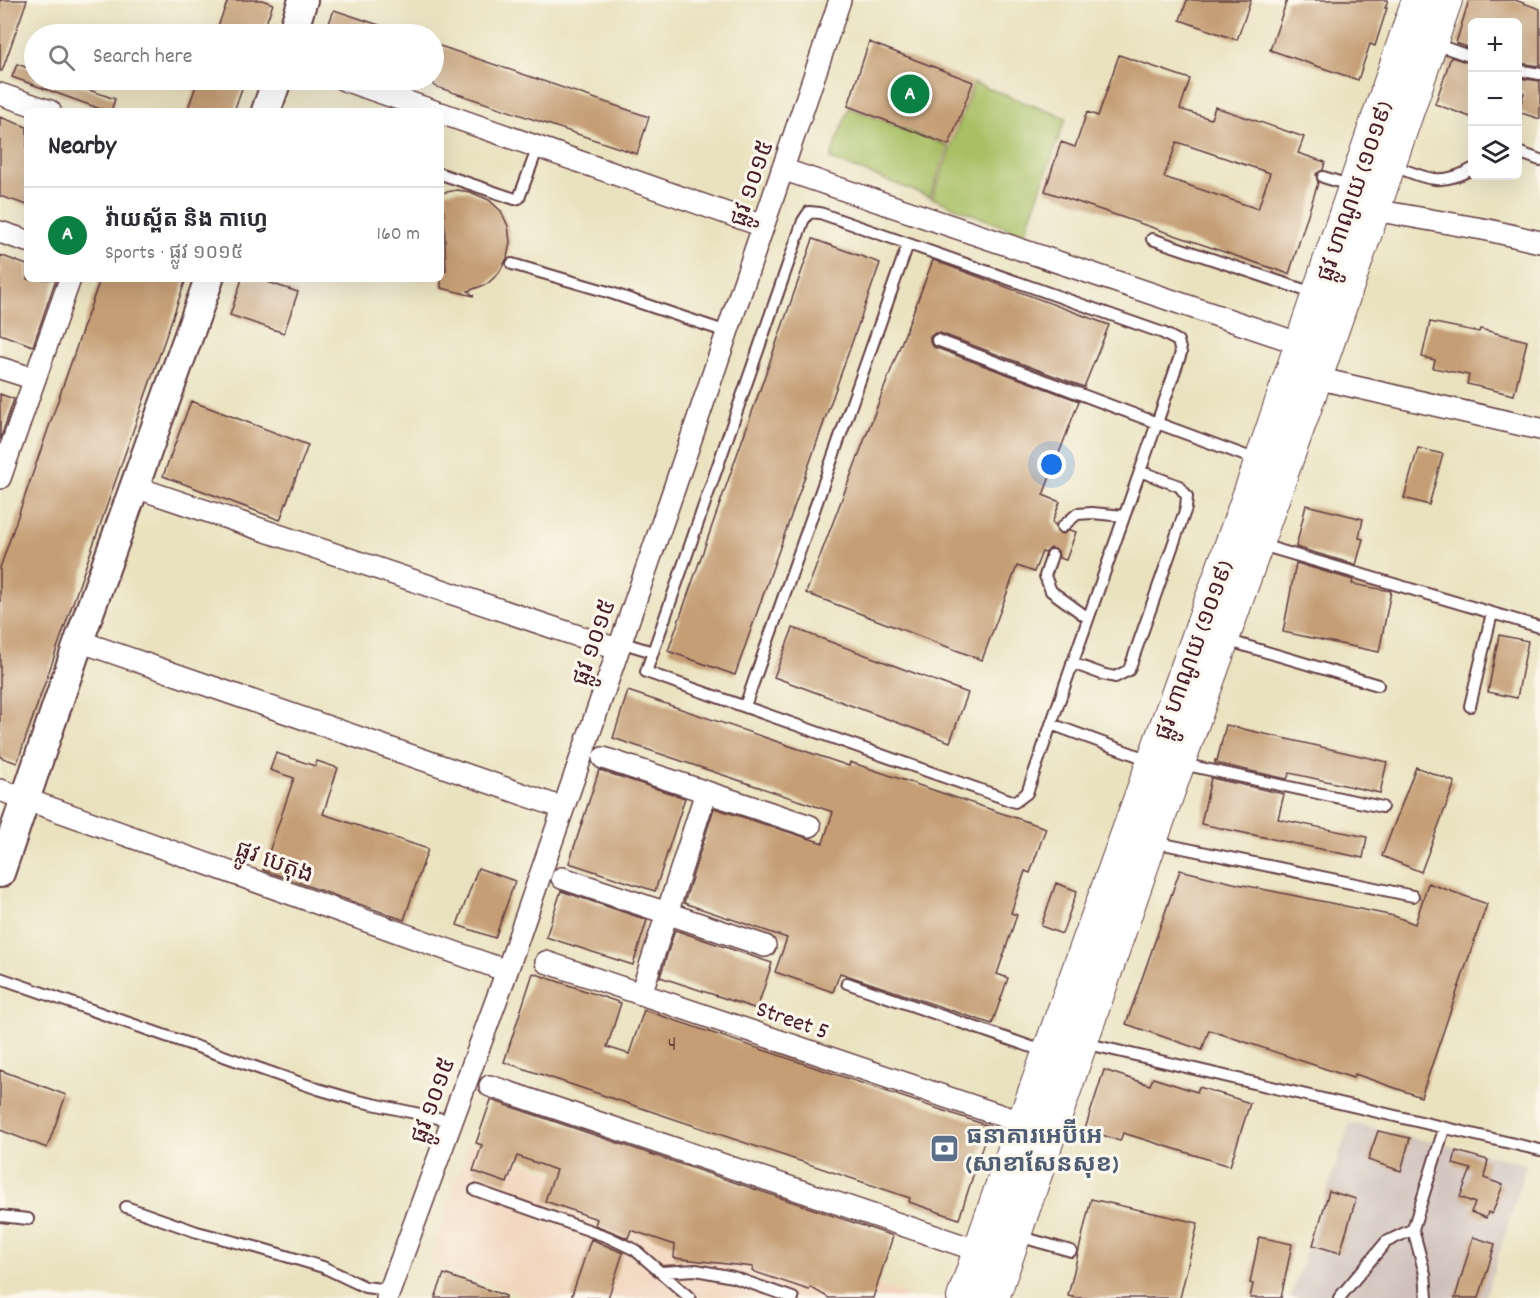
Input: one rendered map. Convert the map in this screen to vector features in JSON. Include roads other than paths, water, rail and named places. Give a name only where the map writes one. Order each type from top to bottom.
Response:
[{"type":"main road","name":"ផ្លូវ ហាណូយ (១០១៩)","points":[[997,1297],[1015,1235],[1151,841],[1167,766],[1272,465],[1316,378],[1360,200],[1418,0]]},
{"type":"main road","name":"ផ្លូវ ហាណូយ (១០១៩)","points":[[963,1298],[1049,1053],[1167,766],[1223,640],[1257,543],[1272,465],[1301,344],[1319,295],[1360,200],[1390,165],[1446,0]]},
{"type":"street","points":[[295,24],[303,0]]},
{"type":"street","name":"ផ្លូវ ១០១៥","points":[[388,1294],[507,971],[840,0]]},
{"type":"street","points":[[267,108],[273,90]]},
{"type":"street","points":[[373,90],[425,108]]},
{"type":"street","points":[[0,94],[41,108]]},
{"type":"street","points":[[444,114],[763,225]]},
{"type":"street","points":[[782,169],[1301,344]]},
{"type":"street","points":[[1360,200],[1540,242]]},
{"type":"street","points":[[0,232],[24,241]]},
{"type":"street","points":[[0,478],[69,282]]},
{"type":"street","points":[[0,873],[12,795],[79,641],[208,282]]},
{"type":"street","points":[[0,368],[34,379]]},
{"type":"street","points":[[1316,378],[1540,429]]},
{"type":"street","points":[[135,487],[619,645]]},
{"type":"street","points":[[79,641],[563,808]]},
{"type":"street","points":[[603,758],[810,826]]},
{"type":"street","points":[[641,994],[706,792]]},
{"type":"street","name":"ផ្លូវ បេតុង","points":[[12,795],[507,971]]},
{"type":"street","points":[[562,878],[765,946]]},
{"type":"street","name":"Street 5","points":[[546,962],[1023,1124]]},
{"type":"street","points":[[490,1086],[979,1251]]},
{"type":"lane","points":[[1431,43],[1468,55]]},
{"type":"lane","points":[[1522,71],[1540,74]]},
{"type":"lane","points":[[444,175],[515,199],[519,198],[538,147]]},
{"type":"lane","points":[[1522,153],[1540,160]]},
{"type":"lane","points":[[1390,165],[1433,180],[1446,180],[1468,171]]},
{"type":"lane","points":[[1323,177],[1360,200]]},
{"type":"lane","points":[[808,212],[820,213],[908,244],[1163,333],[1178,341],[1181,353],[1027,793],[1016,802],[646,672],[808,212]]},
{"type":"lane","points":[[1152,239],[1319,295]]},
{"type":"lane","points":[[745,706],[908,244]]},
{"type":"lane","points":[[512,264],[608,292],[727,332]]},
{"type":"lane","points":[[937,340],[1272,465]]},
{"type":"lane","points":[[1072,663],[1115,677],[1129,670],[1186,508],[1187,496],[1179,486],[1140,471]]},
{"type":"lane","points":[[1062,527],[1077,514],[1124,516]]},
{"type":"lane","points":[[1257,543],[1540,627]]},
{"type":"lane","points":[[1052,555],[1045,576],[1051,591],[1088,618]]},
{"type":"lane","points":[[1470,706],[1491,613]]},
{"type":"lane","points":[[1223,640],[1378,685]]},
{"type":"lane","points":[[619,645],[653,652]]},
{"type":"lane","points":[[1051,724],[1167,766],[1382,807]]},
{"type":"lane","points":[[1151,841],[1413,896]]},
{"type":"lane","points":[[0,978],[318,1089],[452,1121]]},
{"type":"lane","points":[[847,983],[1049,1053]]},
{"type":"lane","points":[[1081,1042],[1540,1150]]},
{"type":"lane","points":[[1427,1298],[1425,1274],[1413,1228],[1444,1129]]},
{"type":"lane","points":[[475,1190],[608,1237],[635,1250],[690,1298]]},
{"type":"lane","points":[[126,1207],[197,1232],[322,1268],[365,1287],[388,1294]]},
{"type":"lane","points":[[0,1216],[28,1219]]},
{"type":"lane","points":[[1339,1298],[1386,1242],[1413,1228]]},
{"type":"lane","points":[[1015,1235],[1071,1251]]},
{"type":"lane","points":[[661,1272],[696,1270],[733,1277],[793,1298]]},
{"type":"place","name":"វ៉ាយស្ព័ត និង កាហ្វេ","points":[[910,94]]},
{"type":"place","name":"ធនាគារអេប៊ីអេ (សាខាសែនសុខ)","points":[[945,1149]]}]
